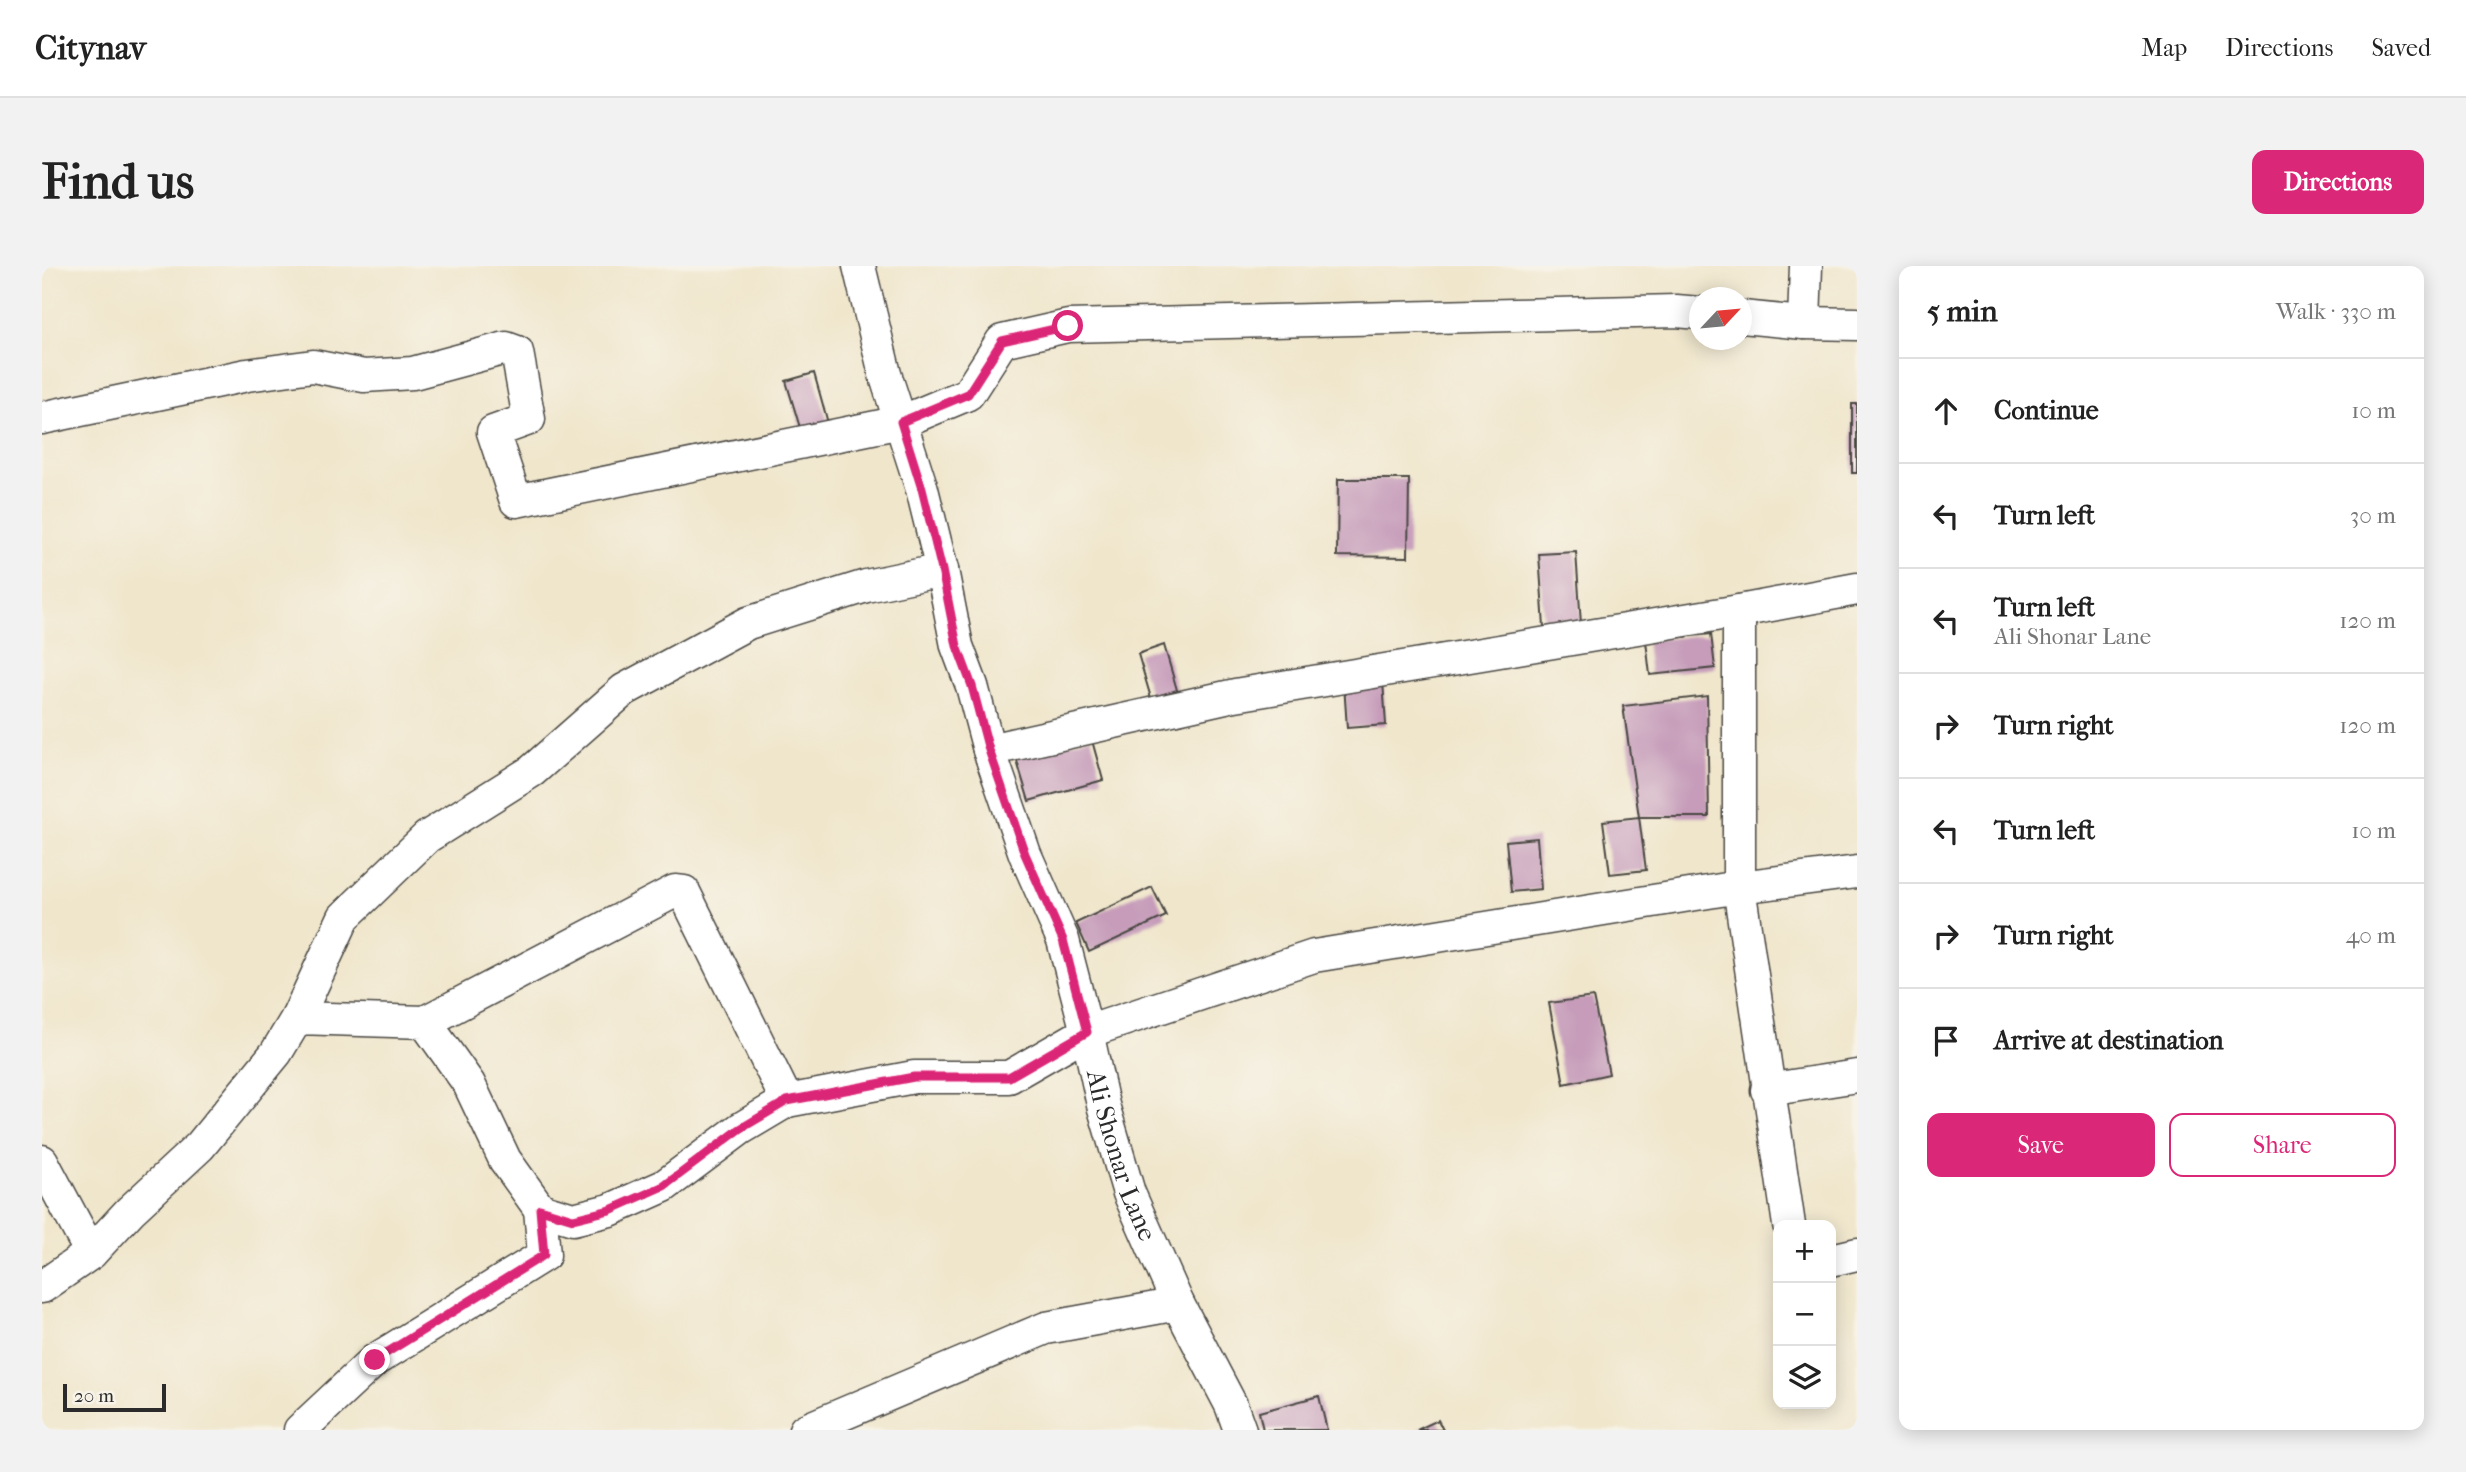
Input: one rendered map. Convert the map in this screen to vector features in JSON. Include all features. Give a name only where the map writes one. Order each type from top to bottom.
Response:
[{"type":"street","name":"Ali Shonar Lane","points":[[859,266],[885,374],[922,489],[957,646],[1025,854],[1063,940],[1087,1032],[1102,1105],[1129,1194],[1178,1304],[1231,1405],[1240,1430]]},
{"type":"street","points":[[1804,323],[1806,266]]},
{"type":"street","points":[[42,418],[247,375],[313,366],[364,376],[413,373],[506,348],[517,352],[529,419],[493,432],[516,501],[901,422],[968,394],[1002,341],[1068,326],[1689,312]]},
{"type":"street","points":[[1752,318],[1857,324]]},
{"type":"street","points":[[42,1287],[92,1253],[130,1211],[200,1146],[276,1053],[297,1018],[344,917],[427,837],[532,771],[624,690],[748,623],[866,586],[942,570]]},
{"type":"street","points":[[989,750],[1235,695],[1857,589]]},
{"type":"street","points":[[1740,611],[1739,887],[1788,1220]]},
{"type":"street","points":[[540,1209],[573,1219],[610,1210],[664,1186],[740,1129],[787,1101],[914,1077],[1009,1077],[1087,1032],[1314,956],[1739,887],[1857,872]]},
{"type":"street","points":[[297,1018],[425,1022],[675,891],[684,892],[787,1101]]},
{"type":"street","points":[[300,1430],[375,1360],[544,1255],[540,1209],[505,1160],[469,1084],[425,1022]]},
{"type":"street","points":[[1768,1090],[1857,1076]]},
{"type":"street","points":[[42,1161],[92,1253]]},
{"type":"street","points":[[1836,1259],[1857,1254]]},
{"type":"street","points":[[805,1430],[1046,1328],[1178,1304]]},
{"type":"building","points":[[814,373],[828,423],[801,431],[786,381]]},
{"type":"building","points":[[1852,404],[1857,404],[1857,473],[1852,473]]},
{"type":"building","points":[[1338,479],[1409,479],[1408,557],[1337,556]]},
{"type":"building","points":[[1576,552],[1581,624],[1544,627],[1539,554]]},
{"type":"building","points":[[1711,634],[1715,668],[1650,675],[1646,641]]},
{"type":"building","points":[[1164,645],[1177,690],[1151,698],[1138,654]]},
{"type":"building","points":[[1383,681],[1386,725],[1347,728],[1344,684]]},
{"type":"building","points":[[1707,696],[1709,817],[1639,817],[1623,706]]},
{"type":"building","points":[[1091,737],[1103,780],[1029,801],[1016,758]]},
{"type":"building","points":[[1639,817],[1646,870],[1610,874],[1603,821]]},
{"type":"building","points":[[1537,838],[1541,889],[1511,892],[1506,841]]},
{"type":"building","points":[[1152,887],[1166,916],[1089,952],[1076,923]]},
{"type":"building","points":[[1593,997],[1609,1074],[1564,1084],[1549,1003]]},
{"type":"building","points":[[1319,1396],[1327,1430],[1263,1430],[1259,1412]]},
{"type":"building","points":[[1438,1420],[1443,1430],[1417,1430]]},
{"type":"route","points":[[375,1360],[544,1255],[540,1209],[573,1219],[610,1210],[664,1186],[740,1129],[787,1101],[914,1077],[1009,1077],[1087,1032],[1063,940],[1025,854],[957,646],[922,489],[901,422],[968,394],[1002,341],[1068,326]]}]
